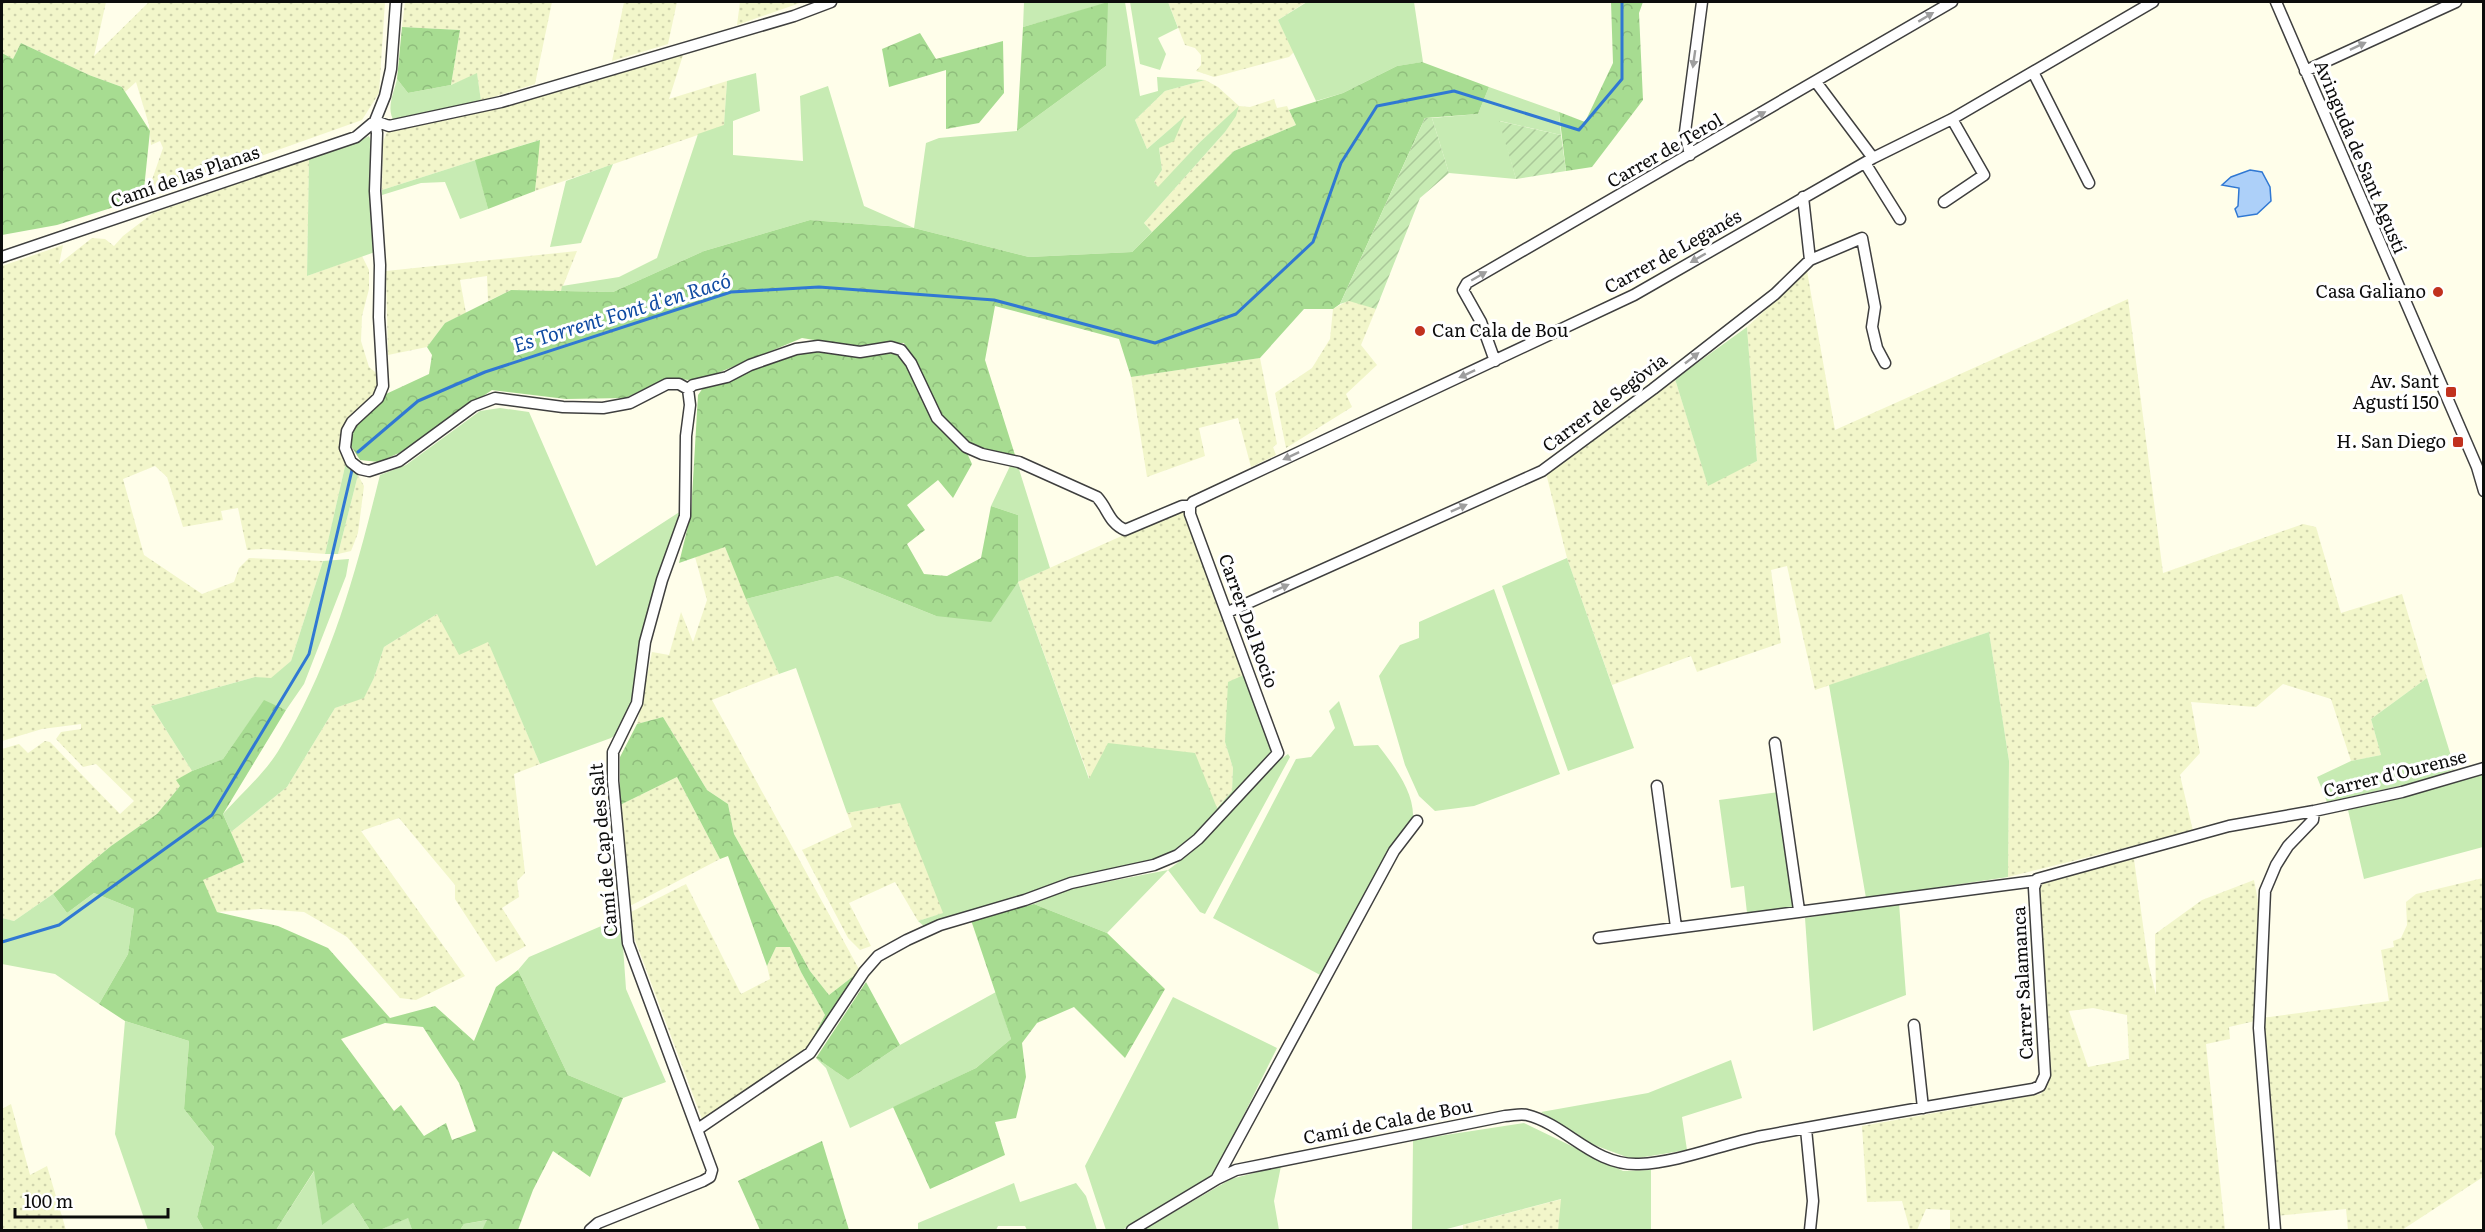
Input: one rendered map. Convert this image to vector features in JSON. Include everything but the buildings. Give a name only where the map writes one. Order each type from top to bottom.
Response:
[{"type":"street","points":[[396,2],[391,69],[385,96],[375,121],[377,133],[375,191],[380,265],[379,317],[382,386],[378,398],[352,422],[347,431],[345,448],[351,462],[360,469],[369,471],[399,461],[474,406],[495,398],[563,407],[603,408],[630,403],[667,384],[679,384],[688,389]]},
{"type":"street","points":[[375,121],[389,126],[501,102],[794,16],[831,2]]},
{"type":"street","points":[[1690,155],[1685,132],[1702,2]]},
{"type":"street","name":"Carrer de Terol","points":[[1495,361],[1481,322],[1463,290],[1467,283],[1952,2]]},
{"type":"street","name":"Carrer de Leganés","points":[[688,389],[693,385],[727,377],[750,365],[796,349],[818,346],[860,352],[891,347],[901,350],[911,363],[937,418],[966,447],[982,454],[1019,462],[1097,497],[1105,505],[1110,520],[1125,530],[1192,504],[1634,295],[1869,160],[1952,119],[2152,2]]},
{"type":"street","name":"Avinguda de Sant Agustí","points":[[2276,2],[2480,466],[2484,491]]},
{"type":"street","points":[[2305,71],[2456,2]]},
{"type":"street","points":[[2033,72],[2089,183]]},
{"type":"street","points":[[1816,82],[1869,160],[1900,219]]},
{"type":"street","points":[[1944,202],[1983,175],[1952,119]]},
{"type":"street","name":"Camí de las Planas","points":[[2,257],[356,136],[375,121]]},
{"type":"street","points":[[1803,197],[1810,260]]},
{"type":"street","name":"Carrer de Segòvia","points":[[1228,612],[1542,471],[1765,301],[1810,260],[1862,238],[1875,307],[1872,327],[1877,348],[1885,363]]},
{"type":"street","name":"Camí de Cap des Salt","points":[[590,1230],[598,1223],[710,1176],[712,1170],[628,943],[613,781],[613,752],[637,703],[645,642],[662,580],[685,516],[686,436],[690,405],[688,389]]},
{"type":"street","name":"Carrer Del Rocio","points":[[698,1129],[810,1053],[864,972],[878,956],[940,926],[1025,900],[1071,882],[1154,865],[1178,855],[1198,839],[1278,753],[1190,514],[1192,504]]},
{"type":"street","points":[[1775,743],[1799,910]]},
{"type":"street","name":"Carrer d'Ourense","points":[[2314,811],[2402,792],[2484,768]]},
{"type":"street","points":[[1657,786],[1676,927]]},
{"type":"street","points":[[2275,1230],[2259,1028],[2265,891],[2276,865],[2288,846],[2313,820],[2314,811]]},
{"type":"street","name":"Carrer Salamanca","points":[[1655,1162],[1806,1129],[2033,1089],[2044,1080],[2035,881],[2040,877],[2229,826],[2314,811]]},
{"type":"street","points":[[1217,1179],[1394,851],[1417,821]]},
{"type":"street","points":[[1599,938],[1799,910],[2035,881]]},
{"type":"street","points":[[1914,1024],[1923,1108]]},
{"type":"street","name":"Camí de Cala de Bou","points":[[1132,1230],[1236,1170],[1505,1116],[1525,1114],[1541,1120],[1583,1147],[1614,1161],[1637,1164],[1655,1162]]},
{"type":"street","points":[[1806,1129],[1813,1201],[1810,1230]]},
{"type":"green space","points":[[2,2],[106,2],[94,56],[149,2],[385,2],[379,93],[362,120],[146,197],[163,148],[160,141],[151,145],[149,125],[136,82],[125,92],[122,87],[89,75],[21,43],[13,59],[2,53]]},
{"type":"green space","points":[[405,2],[552,2],[535,84],[481,101],[477,74],[451,85],[460,30],[402,27]]},
{"type":"green space","points":[[624,2],[677,2],[668,44],[612,61]]},
{"type":"green space","points":[[740,2],[803,2],[737,25]]},
{"type":"green space","points":[[1024,2],[1125,2],[1140,96],[1158,91],[1157,77],[1205,80],[1165,91],[1135,120],[1147,149],[1185,116],[1174,141],[1159,148],[1162,170],[1154,182],[1158,187],[1199,143],[1239,106],[1236,116],[1225,132],[1144,223],[1152,232],[1132,252],[1029,257],[914,228],[926,143],[939,138],[1017,131],[1106,66],[1107,3],[1023,27]]},
{"type":"green space","points":[[1108,2],[1106,66],[1017,131],[1023,27]]},
{"type":"green space","points":[[1130,2],[1168,2],[1178,28],[1158,38],[1166,54],[1160,70],[1140,64]]},
{"type":"green space","points":[[1168,2],[1306,2],[1278,20],[1294,52],[1289,57],[1214,77],[1196,71],[1201,65],[1201,55],[1195,48],[1185,45]]},
{"type":"green space","points":[[1307,2],[1414,2],[1423,62],[1397,66],[1343,93],[1316,101],[1278,20]]},
{"type":"green space","points":[[1611,2],[1643,2],[1639,13],[1643,100],[1592,167],[1566,171],[1559,112],[1585,122],[1613,63]]},
{"type":"green space","points":[[402,27],[460,30],[451,85],[408,93],[397,79]]},
{"type":"green space","points":[[920,33],[936,59],[1003,41],[1004,93],[979,123],[946,129],[946,70],[889,87],[882,49]]},
{"type":"green space","points":[[21,43],[89,75],[122,87],[150,131],[144,189],[111,208],[57,225],[2,235],[2,53],[13,59]]},
{"type":"green space","points":[[684,52],[669,99],[727,81],[724,126],[535,191],[539,140],[382,190],[383,142],[387,132],[527,99]]},
{"type":"green space","points":[[1422,62],[1489,87],[1478,114],[1425,118],[1340,304],[1333,309],[1304,309],[1260,358],[1131,377],[1119,339],[995,306],[985,360],[1015,455],[983,450],[968,442],[955,431],[926,389],[904,343],[851,346],[802,338],[713,375],[689,380],[667,378],[626,398],[566,399],[492,390],[399,453],[379,462],[360,460],[351,446],[352,430],[386,394],[429,374],[432,355],[427,347],[445,323],[511,290],[613,292],[704,251],[810,220],[914,228],[1029,257],[1132,252],[1234,151],[1296,125],[1289,110],[1343,93],[1397,66]]},
{"type":"green space","points":[[477,73],[481,101],[395,122],[392,117],[391,101],[397,79],[408,93],[451,85]]},
{"type":"green space","points":[[756,73],[760,111],[733,121],[733,155],[803,161],[800,96],[828,86],[864,206],[914,228],[810,220],[704,251],[613,292],[561,291],[562,286],[619,277],[657,258],[698,134],[724,125],[727,81]]},
{"type":"green space","points":[[1205,80],[1218,87],[1239,106],[1250,107],[1274,99],[1277,108],[1287,106],[1296,125],[1234,151],[1152,232],[1144,223],[1225,132],[1239,107],[1199,143],[1158,188],[1154,182],[1162,170],[1159,148],[1184,117],[1147,149],[1135,120],[1165,91]]},
{"type":"green space","points":[[1489,87],[1559,112],[1561,135],[1500,121],[1516,179],[1449,173],[1432,118],[1478,114]]},
{"type":"green space","points":[[1425,118],[1432,118],[1449,173],[1420,198],[1376,309],[1349,301],[1340,304]]},
{"type":"green space","points":[[1499,121],[1561,135],[1566,171],[1516,179]]},
{"type":"green space","points":[[369,136],[373,147],[375,252],[307,276],[309,159],[351,145]]},
{"type":"green space","points":[[540,140],[535,191],[488,209],[475,160]]},
{"type":"green space","points":[[309,159],[307,276],[362,256],[369,270],[369,289],[362,316],[361,341],[369,367],[380,376],[377,392],[352,418],[346,462],[325,554],[265,549],[247,550],[238,508],[221,511],[223,520],[183,527],[167,477],[155,466],[123,479],[144,555],[202,594],[234,582],[239,568],[249,558],[323,561],[291,661],[271,679],[255,677],[151,706],[192,771],[177,780],[180,786],[157,814],[111,846],[53,894],[14,921],[2,918],[2,749],[19,744],[28,753],[45,741],[50,742],[120,814],[134,801],[96,764],[83,767],[56,739],[61,732],[81,729],[81,724],[42,729],[2,741],[2,266],[63,245],[59,264],[92,238],[105,239],[114,246],[123,236],[153,213]]},
{"type":"green space","points":[[476,160],[488,209],[460,219],[445,182],[421,183],[382,195],[382,190]]},
{"type":"green space","points":[[613,164],[581,243],[550,247],[566,181]]},
{"type":"green space","points":[[577,251],[561,291],[511,290],[488,301],[487,276],[460,280],[466,313],[445,323],[427,347],[388,355],[386,271]]},
{"type":"green space","points":[[1807,271],[1835,430],[2128,299],[2163,573],[2303,524],[2316,527],[2341,613],[2402,594],[2427,678],[2371,719],[2381,755],[2351,761],[2331,699],[2283,684],[2256,707],[2191,702],[2200,753],[2180,775],[2193,831],[2008,877],[2009,761],[1989,632],[1815,690],[1787,566],[1771,570],[1781,643],[1697,672],[1691,656],[1612,685],[1567,558],[1546,473],[1675,379],[1708,485],[1757,461],[1747,327]]},
{"type":"green space","points":[[1349,300],[1376,309],[1361,345],[1377,365],[1346,394],[1352,407],[1286,448],[1275,393],[1312,368],[1330,339],[1333,309]]},
{"type":"green space","points":[[1747,327],[1757,461],[1708,486],[1675,379]]},
{"type":"green space","points":[[809,351],[857,357],[885,352],[899,355],[967,453],[972,464],[953,498],[938,480],[907,505],[925,530],[907,544],[924,574],[947,576],[981,558],[991,506],[1018,515],[1018,582],[991,622],[936,616],[837,576],[746,599],[725,547],[679,563],[691,514],[698,395],[703,388],[723,384],[747,372]]},
{"type":"green space","points":[[1260,358],[1277,444],[1273,447],[1276,455],[1251,467],[1238,418],[1199,428],[1205,456],[1147,477],[1131,377]]},
{"type":"green space","points":[[500,408],[529,412],[596,566],[681,511],[656,587],[634,697],[622,730],[611,738],[540,764],[488,642],[459,655],[437,614],[384,647],[374,678],[364,698],[335,708],[287,787],[231,832],[223,814],[275,757],[314,684],[352,581],[380,475],[406,465],[480,411]]},
{"type":"green space","points":[[346,462],[358,475],[338,554],[325,554]]},
{"type":"green space","points":[[1010,466],[1018,466],[1050,568],[1018,582],[1089,779],[1108,743],[1195,753],[1217,808],[1232,791],[1233,768],[1225,742],[1228,682],[1246,674],[1274,751],[1202,830],[1178,850],[1154,862],[1024,896],[925,927],[918,921],[943,913],[900,803],[847,813],[796,668],[779,674],[746,599],[837,576],[936,616],[1018,515],[991,506]]},
{"type":"green space","points":[[358,475],[364,486],[358,533],[351,551],[338,554]]},
{"type":"green space","points":[[1178,511],[1185,513],[1246,674],[1225,742],[1233,768],[1232,791],[1216,808],[1090,780],[1018,582]]},
{"type":"green space","points":[[725,547],[779,674],[712,700],[860,971],[829,995],[810,971],[734,834],[728,804],[707,790],[663,717],[637,724],[652,652],[669,655],[681,612],[693,642],[707,600],[695,557]]},
{"type":"green space","points":[[1567,558],[1634,748],[1568,771],[1502,586]]},
{"type":"green space","points":[[349,559],[346,576],[304,684],[286,710],[264,701],[223,759],[192,771],[151,706],[255,677],[271,678],[291,661],[323,561]]},
{"type":"green space","points":[[1494,589],[1560,774],[1474,806],[1435,811],[1419,796],[1405,765],[1379,676],[1400,645],[1419,638],[1419,622]]},
{"type":"green space","points":[[437,614],[488,641],[540,764],[514,774],[525,873],[517,881],[519,897],[502,908],[526,946],[496,962],[455,899],[455,885],[399,818],[361,831],[465,976],[416,1000],[400,998],[347,937],[304,912],[260,909],[217,912],[202,880],[244,862],[231,832],[287,787],[335,708],[364,697],[374,678],[384,647]]},
{"type":"green space","points":[[1989,632],[2009,761],[2008,877],[1866,898],[1829,685]]},
{"type":"green space","points":[[2427,678],[2455,769],[2422,781],[2327,802],[2317,777],[2351,761],[2381,755],[2371,719]]},
{"type":"green space","points":[[264,700],[286,710],[223,814],[244,862],[203,880],[217,912],[278,926],[328,948],[390,1018],[435,1006],[474,1041],[496,987],[518,970],[568,1075],[623,1098],[590,1177],[553,1151],[533,1190],[518,1230],[482,1230],[487,1220],[464,1224],[460,1230],[412,1230],[408,1218],[380,1230],[370,1230],[353,1203],[322,1225],[314,1171],[276,1230],[204,1230],[197,1217],[214,1147],[184,1109],[189,1041],[125,1021],[99,1004],[128,954],[134,909],[94,893],[67,913],[53,894],[111,846],[157,814],[180,786],[176,780],[223,759]],"holes":[[[385,1023],[423,1027],[459,1083],[476,1131],[452,1140],[446,1123],[424,1136],[401,1105],[394,1111],[341,1039]]]},
{"type":"green space","points":[[1339,701],[1354,746],[1378,745],[1397,771],[1411,799],[1413,820],[1322,976],[1213,918],[1296,759],[1311,757],[1335,728],[1329,711]]},
{"type":"green space","points":[[663,717],[707,790],[728,804],[734,834],[810,971],[829,995],[860,971],[810,1048],[809,1045],[825,1015],[790,947],[776,947],[767,966],[728,856],[720,859],[677,777],[620,805],[620,757],[637,724]]},
{"type":"green space","points":[[1288,754],[1290,757],[1205,914],[1200,912],[1168,870],[1192,852],[1277,762]]},
{"type":"green space","points":[[2483,773],[2483,847],[2364,879],[2348,810]]},
{"type":"green space","points":[[677,777],[720,859],[630,906],[620,805]]},
{"type":"green space","points":[[1779,792],[1794,907],[1747,913],[1744,886],[1731,888],[1719,800]]},
{"type":"green space","points":[[900,802],[944,913],[918,921],[895,882],[849,903],[871,946],[860,950],[848,938],[802,850],[852,827],[847,813]]},
{"type":"green space","points":[[2134,859],[2148,962],[2156,995],[2155,934],[2202,900],[2254,880],[2259,906],[2255,1021],[2229,1027],[2230,1039],[2206,1044],[2225,1230],[1950,1230],[1950,1210],[1926,1209],[1917,1230],[1910,1230],[1902,1201],[1867,1202],[1862,1126],[2041,1094],[2048,1084],[2039,888],[2046,880]],"holes":[[[2093,1008],[2127,1015],[2129,1059],[2088,1067],[2069,1011]]]},
{"type":"green space","points":[[1168,870],[1107,933],[1034,904],[1065,890]]},
{"type":"green space","points":[[2483,878],[2483,1177],[2402,1230],[2348,1230],[2346,1209],[2276,1216],[2270,1139],[2271,1113],[2267,1093],[2269,1070],[2265,1054],[2262,1018],[2389,1001],[2381,950],[2394,947],[2393,941],[2401,938],[2407,925],[2406,902],[2416,894]]},
{"type":"green space","points":[[686,884],[741,994],[770,979],[767,966],[776,947],[790,947],[825,1015],[809,1044],[810,1048],[702,1119],[634,937],[631,912]]},
{"type":"green space","points":[[94,893],[134,909],[128,954],[99,1004],[55,974],[2,964],[2,918],[14,921],[53,894],[67,913]]},
{"type":"green space","points":[[1899,903],[1906,995],[1813,1031],[1805,918]]},
{"type":"green space","points":[[1034,904],[1107,933],[1165,989],[1125,1058],[1074,1007],[1037,1023],[1022,1043],[1026,1077],[1016,1118],[995,1122],[1005,1155],[930,1189],[893,1107],[976,1068],[1011,1039],[971,920]]},
{"type":"green space","points":[[613,921],[622,932],[626,989],[666,1082],[623,1098],[568,1075],[518,970],[529,957]]},
{"type":"green space","points":[[866,982],[900,1045],[848,1080],[816,1058]]},
{"type":"green space","points":[[996,992],[1011,1039],[976,1068],[850,1128],[826,1068],[816,1058],[848,1080],[900,1045]]},
{"type":"green space","points":[[1173,997],[1277,1048],[1214,1175],[1122,1230],[1106,1230],[1085,1166]]},
{"type":"green space","points":[[125,1021],[189,1041],[184,1109],[214,1147],[197,1217],[204,1230],[148,1230],[115,1134]]},
{"type":"green space","points":[[1731,1060],[1742,1098],[1682,1117],[1687,1150],[1632,1159],[1586,1142],[1541,1112],[1648,1093]]},
{"type":"green space","points":[[11,1104],[30,1175],[47,1166],[66,1230],[2,1230],[2,1109]]},
{"type":"green space","points":[[1524,1123],[1623,1171],[1651,1170],[1651,1230],[1558,1230],[1561,1199],[1443,1230],[1412,1230],[1413,1140]]},
{"type":"green space","points":[[822,1141],[849,1230],[760,1230],[738,1181]]},
{"type":"green space","points":[[1281,1166],[1274,1201],[1279,1230],[1143,1230],[1231,1179]]},
{"type":"green space","points":[[315,1170],[322,1224],[353,1203],[370,1230],[276,1230]]},
{"type":"green space","points":[[1014,1183],[1020,1202],[1076,1183],[1086,1196],[1097,1230],[1027,1230],[1025,1226],[998,1226],[996,1230],[918,1230],[918,1223]]},
{"type":"green space","points":[[1562,1199],[1558,1230],[1463,1230],[1463,1225]]},
{"type":"green space","points":[[408,1217],[412,1230],[380,1230]]},
{"type":"green space","points":[[488,1220],[482,1230],[460,1230],[464,1224]]},
{"type":"water","points":[[2250,170],[2262,172],[2270,187],[2271,201],[2257,214],[2238,217],[2235,209],[2238,206],[2239,188],[2222,185],[2231,177]]},
{"type":"waterway","name":"Es Torrent Font d'en Racó","points":[[358,452],[418,401],[485,372],[731,292],[819,287],[994,300],[1155,343],[1236,314],[1313,242],[1341,163],[1377,106],[1454,91],[1579,130],[1622,79],[1622,2]]},
{"type":"waterway","name":"Es Torrent Font d'en Racó","points":[[2,942],[59,925],[212,815],[309,654],[352,470]]},
{"type":"place","name":"Casa Galiano","points":[[2438,292]]},
{"type":"place","name":"Can Cala de Bou","points":[[1420,331]]},
{"type":"place","name":"Av. Sant Agustí 150","points":[[2451,392]]},
{"type":"place","name":"H. San Diego","points":[[2458,442]]}]
